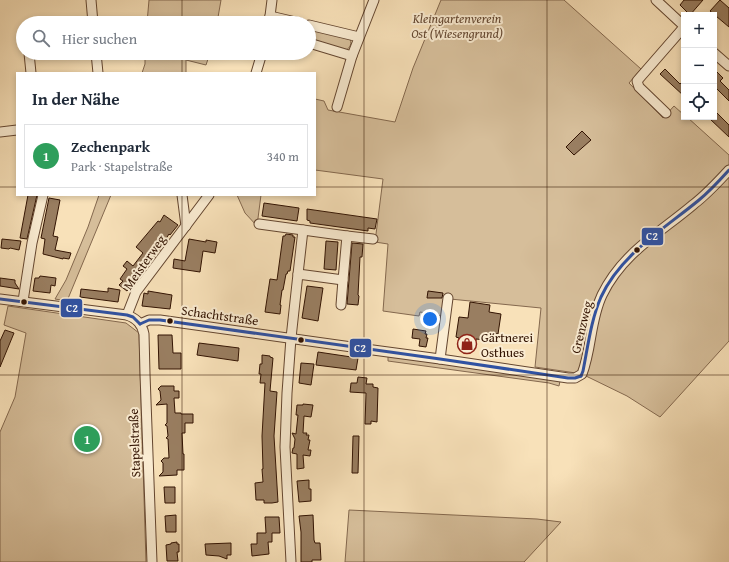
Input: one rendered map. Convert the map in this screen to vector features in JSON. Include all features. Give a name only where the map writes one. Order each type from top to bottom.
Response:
[{"type":"street","points":[[91,0],[92,16]]},
{"type":"street","points":[[270,16],[272,0]]},
{"type":"street","points":[[337,107],[352,56],[374,0]]},
{"type":"street","points":[[656,0],[681,24]]},
{"type":"street","points":[[316,27],[359,37]]},
{"type":"street","points":[[666,113],[639,87],[637,81],[681,30]]},
{"type":"street","points":[[316,45],[352,56]]},
{"type":"street","points":[[717,56],[729,66]]},
{"type":"street","points":[[30,60],[31,72]]},
{"type":"street","points":[[97,60],[98,72]]},
{"type":"street","points":[[256,72],[260,60]]},
{"type":"street","points":[[0,132],[16,130]]},
{"type":"street","name":"Grenzweg","points":[[581,376],[584,371],[594,318],[598,305],[617,270],[643,243],[694,205],[729,170]]},
{"type":"street","points":[[23,302],[32,243],[43,196]]},
{"type":"street","points":[[182,196],[186,226]]},
{"type":"street","name":"Meisterweg","points":[[127,315],[136,292],[208,196]]},
{"type":"street","points":[[259,224],[373,239]]},
{"type":"street","points":[[291,562],[285,447],[286,393],[303,230]]},
{"type":"street","points":[[341,305],[347,236]]},
{"type":"street","points":[[298,274],[343,280]]},
{"type":"street","points":[[440,359],[448,298]]},
{"type":"street","points":[[0,299],[127,315],[133,317],[140,324]]},
{"type":"street","name":"Schachtstraße","points":[[140,324],[149,320],[160,320],[568,378],[581,376]]},
{"type":"street","name":"Stapelstraße","points":[[140,324],[143,328],[144,334],[152,562]]},
{"type":"green space","points":[[149,0],[221,0],[218,16],[148,16]]},
{"type":"green space","name":"Kleingartenverein Ost (Wiesengrund)","points":[[441,0],[564,0],[641,69],[629,83],[663,118],[674,106],[681,112],[681,120],[690,120],[729,155],[729,166],[717,180],[614,269],[580,370],[576,373],[535,367],[541,308],[450,299],[443,316],[420,312],[419,316],[383,311],[388,244],[375,242],[383,179],[316,170],[316,99],[324,101],[328,110],[395,122],[413,68]]},
{"type":"green space","points":[[316,30],[349,38],[351,42],[345,51],[316,41]]},
{"type":"green space","points":[[145,60],[186,60],[186,72],[142,72]]},
{"type":"green space","points":[[186,60],[208,60],[206,65]]},
{"type":"green space","points":[[729,174],[729,341],[660,417],[627,396],[586,376],[601,306],[620,271]]},
{"type":"green space","points":[[99,196],[111,196],[67,301],[55,299],[66,280],[88,227]]},
{"type":"green space","points":[[237,196],[261,196],[257,226],[245,213]]},
{"type":"green space","points":[[8,306],[126,323],[139,333],[146,562],[0,562],[0,432],[15,397],[26,333],[4,325]]},
{"type":"green space","points":[[388,356],[560,381],[559,386],[549,383],[388,361]]},
{"type":"green space","points":[[349,510],[537,519],[561,522],[524,562],[345,562]]},
{"type":"building","points":[[684,0],[703,0],[693,12],[687,12],[680,5]]},
{"type":"building","points":[[720,0],[729,8],[729,27],[717,17],[717,12],[710,11]]},
{"type":"building","points":[[665,69],[680,84],[681,83],[681,93],[660,74]]},
{"type":"building","points":[[717,72],[723,78],[720,81],[729,90],[729,101],[717,89]]},
{"type":"building","points":[[717,113],[729,125],[729,137],[711,120],[717,120]]},
{"type":"building","points":[[582,131],[591,140],[574,155],[566,147]]},
{"type":"building","points":[[28,196],[37,196],[27,239],[20,238]]},
{"type":"building","points":[[49,198],[60,200],[53,236],[58,237],[55,250],[71,253],[69,259],[43,254],[45,239],[41,238]]},
{"type":"building","points":[[264,203],[299,208],[297,221],[262,216]]},
{"type":"building","points":[[307,209],[377,219],[375,229],[368,228],[368,231],[310,223],[310,221],[307,220]]},
{"type":"building","points":[[164,215],[178,225],[170,235],[169,234],[160,249],[143,271],[142,270],[137,276],[127,291],[119,285],[123,281],[120,279],[127,269],[123,266],[127,261],[133,266],[143,253],[136,247],[158,221],[160,222]]},
{"type":"building","points":[[286,234],[293,235],[293,237],[295,237],[290,271],[286,274],[282,290],[280,314],[265,312],[270,279],[277,280],[283,236]]},
{"type":"building","points":[[2,239],[21,241],[19,250],[1,248]]},
{"type":"building","points":[[189,239],[217,242],[215,253],[203,251],[200,272],[173,268],[174,259],[185,261]]},
{"type":"building","points":[[326,241],[338,242],[336,270],[324,269]]},
{"type":"building","points":[[352,243],[363,244],[362,257],[360,257],[358,305],[347,304]]},
{"type":"building","points":[[40,276],[56,278],[55,286],[51,285],[50,293],[33,291],[35,278],[39,278]]},
{"type":"building","points":[[0,278],[15,280],[15,283],[19,289],[0,286]]},
{"type":"building","points":[[307,286],[323,288],[318,321],[302,318]]},
{"type":"building","points":[[108,288],[120,290],[118,302],[80,297],[81,289],[108,292]]},
{"type":"building","points":[[148,291],[172,295],[170,309],[142,306],[144,293],[148,294]]},
{"type":"building","points":[[428,291],[443,293],[442,298],[427,298]]},
{"type":"building","points":[[470,302],[490,305],[489,312],[501,314],[498,334],[487,333],[486,340],[476,339],[475,348],[458,347],[459,338],[456,337],[459,317],[468,318]]},
{"type":"building","points":[[413,329],[426,331],[426,338],[428,338],[426,347],[419,346],[420,339],[412,338]]},
{"type":"building","points":[[5,330],[14,333],[0,367],[0,341]]},
{"type":"building","points":[[158,335],[172,335],[173,353],[181,353],[181,369],[159,369]]},
{"type":"building","points":[[199,343],[239,348],[238,361],[197,355]]},
{"type":"building","points":[[318,352],[358,358],[356,370],[316,365]]},
{"type":"building","points":[[262,355],[273,358],[270,391],[277,392],[274,436],[278,502],[272,503],[264,503],[264,500],[256,500],[255,483],[263,482],[262,436],[265,383],[260,383],[261,374],[259,374],[260,364],[262,364]]},
{"type":"building","points":[[301,363],[314,364],[311,385],[299,383]]},
{"type":"building","points":[[358,377],[367,378],[366,384],[373,384],[373,387],[378,388],[377,422],[371,421],[371,424],[365,424],[366,393],[350,392],[351,383],[357,383]]},
{"type":"building","points":[[161,386],[174,386],[174,391],[179,391],[179,398],[174,398],[175,413],[193,414],[193,423],[185,423],[185,433],[182,433],[184,470],[177,470],[177,475],[159,476],[163,472],[163,463],[161,461],[164,458],[169,458],[168,439],[166,438],[168,436],[167,426],[165,425],[167,423],[167,404],[156,405],[161,400],[160,391],[158,389]]},
{"type":"building","points":[[297,405],[313,405],[311,417],[304,416],[303,433],[307,433],[306,435],[309,435],[308,440],[310,440],[308,450],[311,450],[310,456],[303,455],[304,468],[297,469],[297,454],[292,453],[295,439],[292,433],[296,434],[298,415],[296,415]]},
{"type":"building","points":[[353,436],[359,436],[358,473],[352,473]]},
{"type":"building","points":[[309,480],[311,501],[299,502],[297,481]]},
{"type":"building","points":[[164,487],[175,487],[175,503],[165,503]]},
{"type":"building","points":[[176,515],[176,532],[166,532],[165,516]]},
{"type":"building","points":[[313,515],[314,540],[315,543],[320,543],[321,560],[301,562],[301,532],[299,516]]},
{"type":"building","points":[[265,517],[279,517],[280,533],[272,533],[272,542],[268,542],[269,554],[252,556],[251,544],[257,544],[257,533],[266,533]]},
{"type":"building","points":[[177,542],[177,544],[179,544],[179,552],[177,552],[178,561],[167,561],[166,545]]},
{"type":"building","points":[[231,543],[231,555],[227,555],[227,559],[219,556],[206,555],[205,544]]},
{"type":"transit line","name":"C2","points":[[581,376],[590,333],[601,297],[620,268],[644,243],[703,197],[729,170]]},
{"type":"transit line","name":"C2","points":[[0,299],[127,315],[133,317],[140,324]]},
{"type":"transit line","name":"C2","points":[[140,324],[149,320],[160,320],[568,378],[581,376]]},
{"type":"place","name":"Gärtnerei Osthues","points":[[467,344]]},
{"type":"place","name":"Zechenpark","points":[[87,439]]}]
